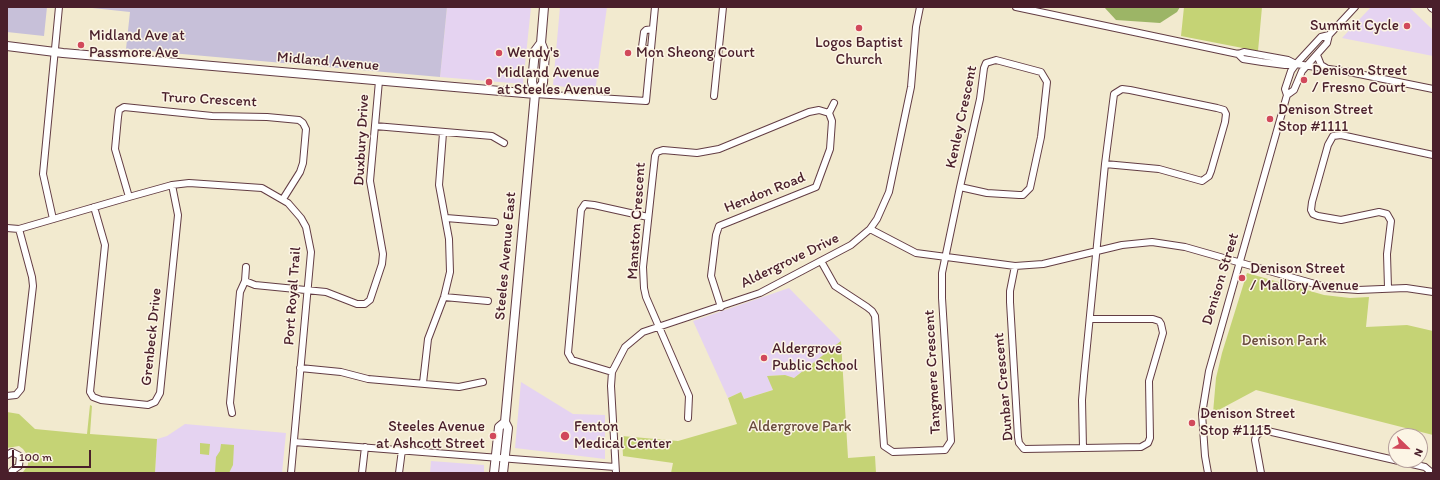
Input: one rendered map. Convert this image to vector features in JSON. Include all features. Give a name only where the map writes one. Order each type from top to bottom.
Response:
[{"type":"main road","name":"Steeles Avenue East","points":[[504,473],[508,428],[505,422],[535,94],[543,83],[546,53],[541,43],[544,7]]},
{"type":"main road","name":"Midland Avenue","points":[[7,46],[55,52],[535,94]]},
{"type":"main road","name":"Steeles Avenue East","points":[[494,473],[499,427],[505,422]]},
{"type":"street","points":[[53,219],[43,174],[59,7]]},
{"type":"street","points":[[653,29],[646,30],[644,32],[642,47],[651,51],[653,29],[655,7]]},
{"type":"street","points":[[714,96],[723,7]]},
{"type":"street","name":"Aldergrove Drive","points":[[615,470],[611,396],[612,372],[626,347],[631,342],[644,332],[760,293],[851,246],[870,229],[883,209],[889,192],[911,87],[916,27],[920,7]]},
{"type":"street","points":[[1016,7],[1028,8],[1238,54],[1243,59],[1285,65],[1296,64],[1328,68],[1433,89]]},
{"type":"street","name":"Denison Street","points":[[1287,95],[1294,90],[1300,75],[1306,66],[1327,43],[1329,35],[1355,7]]},
{"type":"street","name":"Denison Street","points":[[1208,473],[1203,439],[1202,414],[1205,391],[1215,346],[1287,95],[1285,89],[1291,71],[1296,64],[1321,37],[1329,35]]},
{"type":"street","name":"Midland Avenue","points":[[535,94],[646,101],[651,51]]},
{"type":"street","points":[[1317,55],[1321,65],[1328,68]]},
{"type":"street","name":"Kenley Crescent","points":[[946,258],[960,187],[980,99],[986,63],[996,60],[1041,72],[1047,82],[1040,137],[1030,188],[1023,195],[1019,195],[987,193],[960,187]]},
{"type":"street","name":"Duxbury Drive","points":[[307,290],[326,292],[357,304],[365,304],[370,300],[382,264],[383,254],[370,187],[379,81]]},
{"type":"street","points":[[1083,448],[1082,400],[1105,164],[1114,94],[1122,89],[1217,108],[1224,110],[1226,114],[1211,171],[1209,176],[1202,181],[1159,169],[1105,164]]},
{"type":"street","points":[[829,113],[834,103]]},
{"type":"street","name":"Truro Crescent","points":[[130,197],[115,149],[119,110],[124,107],[212,116],[267,117],[299,120],[303,123],[306,129],[303,163],[300,172],[283,199]]},
{"type":"street","name":"Manston Crescent","points":[[688,418],[689,396],[646,297],[644,288],[643,268],[653,179],[653,164],[657,152],[668,149],[696,153],[719,149],[809,112],[819,110],[829,113]]},
{"type":"street","name":"Hendon Road","points":[[721,307],[711,276],[718,226],[816,187],[820,181],[830,149],[832,121],[829,113]]},
{"type":"street","points":[[375,126],[492,136],[504,143]]},
{"type":"street","points":[[423,383],[428,339],[444,297],[450,272],[450,239],[439,185],[443,133]]},
{"type":"street","points":[[1388,288],[1387,254],[1391,221],[1387,214],[1379,212],[1341,220],[1318,216],[1313,214],[1311,210],[1328,145],[1333,136],[1341,135],[1433,155]]},
{"type":"street","name":"Port Royal Trail","points":[[7,228],[19,229],[172,185],[189,183],[262,188],[283,199],[301,218],[309,237],[311,252],[291,473]]},
{"type":"street","name":"Grenbeck Drive","points":[[94,207],[105,244],[90,392],[93,397],[101,400],[148,405],[155,402],[160,393],[178,215],[172,185]]},
{"type":"street","points":[[612,372],[572,360],[568,353],[581,210],[585,204],[589,204],[648,217]]},
{"type":"street","points":[[446,218],[495,222]]},
{"type":"street","points":[[7,396],[16,396],[22,385],[32,286],[32,277],[19,229]]},
{"type":"street","points":[[870,229],[916,253],[1015,266],[1043,264],[1140,242],[1167,244],[1329,288],[1358,290],[1413,288],[1433,292]]},
{"type":"street","name":"Tangmere Crescent","points":[[821,261],[835,286],[867,307],[875,316],[884,446],[893,452],[938,452],[945,450],[950,441],[942,298],[942,273],[946,258]]},
{"type":"street","name":"Dunbar Crescent","points":[[1015,266],[1010,291],[1010,302],[1019,443],[1024,449],[1141,447],[1148,443],[1150,438],[1149,381],[1163,333],[1159,321],[1153,319],[1090,319]]},
{"type":"street","points":[[232,413],[230,403],[240,292],[245,281],[246,267]]},
{"type":"street","points":[[245,281],[255,285],[307,290]]},
{"type":"street","points":[[444,297],[488,301]]},
{"type":"street","points":[[300,368],[341,372],[368,379],[459,387],[483,382]]},
{"type":"street","points":[[1261,473],[1255,440],[1256,436],[1263,430],[1425,467],[1432,473]]},
{"type":"street","points":[[294,442],[505,458],[615,470]]},
{"type":"street","points":[[362,473],[365,447]]},
{"type":"street","points":[[399,473],[402,450]]},
{"type":"street","points":[[7,455],[12,452],[20,456],[19,466],[10,471]]},
{"type":"shaded area","points":[[7,7],[47,7],[44,36],[7,32]]},
{"type":"shaded area","points":[[83,7],[447,7],[440,77],[126,49],[130,12]]},
{"type":"shaded area","points":[[447,7],[531,7],[523,84],[440,77]]},
{"type":"shaded area","points":[[560,7],[607,7],[595,92],[553,85]]},
{"type":"shaded area","points":[[1371,7],[1409,7],[1433,30],[1433,56],[1342,38]]},
{"type":"shaded area","name":"Aldergrove Public School","points":[[789,288],[841,341],[794,378],[785,375],[768,376],[773,390],[744,399],[741,392],[728,398],[693,321]]},
{"type":"shaded area","points":[[521,382],[573,414],[605,415],[605,459],[515,448]]},
{"type":"shaded area","points":[[185,424],[286,433],[282,473],[155,473],[157,439],[167,436]]},
{"type":"shaded area","points":[[431,461],[484,465],[484,473],[430,473]]},
{"type":"green space","points":[[1104,7],[1180,7],[1177,12],[1160,23],[1116,20]]},
{"type":"green space","points":[[1184,7],[1262,7],[1258,51],[1181,36]]},
{"type":"green space","name":"Denison Park","points":[[1247,273],[1324,295],[1350,298],[1369,297],[1366,327],[1407,325],[1433,331],[1433,435],[1428,434],[1428,428],[1405,428],[1256,390],[1213,413],[1216,378],[1222,353]]},
{"type":"green space","name":"Aldergrove Park","points":[[841,341],[848,458],[875,456],[876,473],[671,473],[673,463],[623,456],[622,436],[678,441],[737,424],[728,398],[741,392],[744,399],[773,390],[767,376],[785,375],[794,378]]},
{"type":"green space","points":[[90,405],[92,406],[90,434],[157,439],[155,473],[23,472],[28,465],[28,456],[19,446],[7,448],[7,412],[19,414],[35,429],[87,434]]},
{"type":"green space","points":[[200,443],[210,444],[209,455],[200,454]]},
{"type":"green space","points":[[221,444],[234,445],[233,465],[229,473],[215,473],[216,457],[220,451]]},
{"type":"place","name":"Summit Cycle","points":[[1407,26]]},
{"type":"place","name":"Logos Baptist Church","points":[[859,28]]},
{"type":"place","name":"Midland Ave at Passmore Ave","points":[[81,45]]},
{"type":"place","name":"Wendy's","points":[[499,53]]},
{"type":"place","name":"Mon Sheong Court","points":[[628,53]]},
{"type":"place","name":"Denison Street / Fresno Court","points":[[1304,80]]},
{"type":"place","name":"Midland Avenue at Steeles Avenue","points":[[489,82]]},
{"type":"place","name":"Denison Street Stop #1111","points":[[1270,119]]},
{"type":"place","name":"Denison Street / Mallory Avenue","points":[[1242,278]]},
{"type":"place","name":"Aldergrove Public School","points":[[764,358]]},
{"type":"place","name":"Denison Street Stop #1115","points":[[1192,423]]},
{"type":"place","name":"Steeles Avenue at Ashcott Street","points":[[493,436]]},
{"type":"place","name":"Fenton Medical Center","points":[[565,436]]}]
